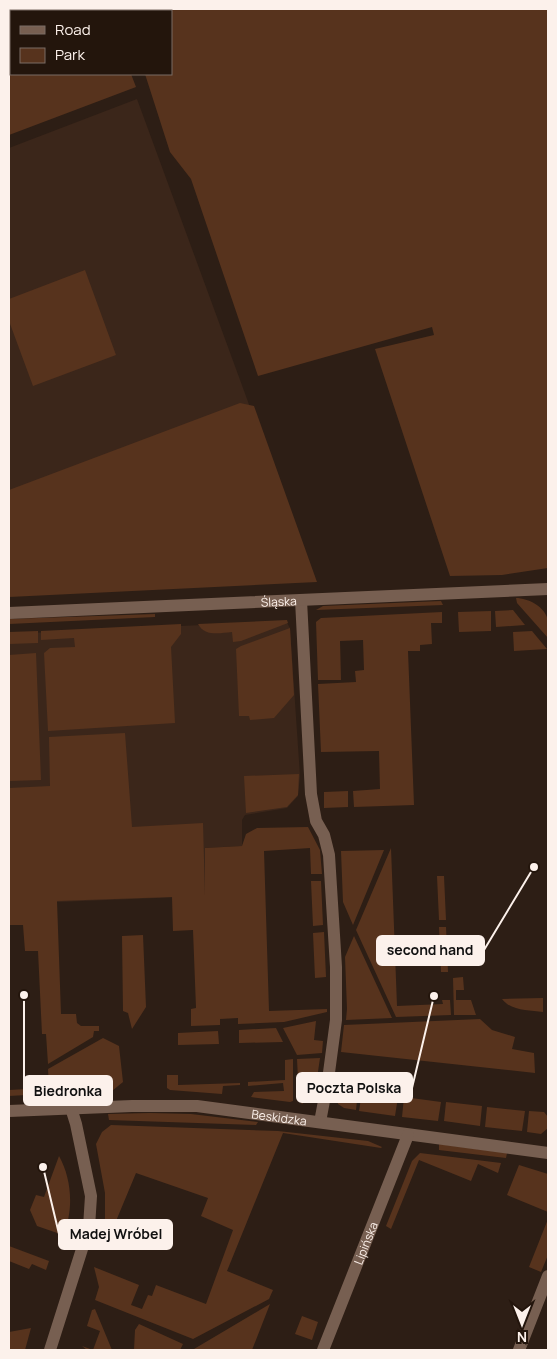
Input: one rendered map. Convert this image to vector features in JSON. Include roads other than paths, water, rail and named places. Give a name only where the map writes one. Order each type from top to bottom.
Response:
[{"type":"street","name":"Śląska","points":[[9,613],[548,589]]},
{"type":"street","points":[[301,600],[311,794],[316,821],[324,835],[329,855],[336,967],[336,1020],[320,1122]]},
{"type":"street","name":"Beskidzka","points":[[9,1111],[132,1106],[197,1106],[548,1153]]},
{"type":"street","points":[[50,1350],[88,1227],[91,1196],[71,1108]]},
{"type":"street","name":"Lipińska","points":[[322,1350],[408,1135]]},
{"type":"street","points":[[519,1350],[548,1276]]},
{"type":"place","name":"second hand","points":[[534,867]]},
{"type":"place","name":"Biedronka","points":[[24,995]]},
{"type":"place","name":"Poczta Polska","points":[[434,996]]},
{"type":"place","name":"Madej Wróbel","points":[[43,1167]]}]
